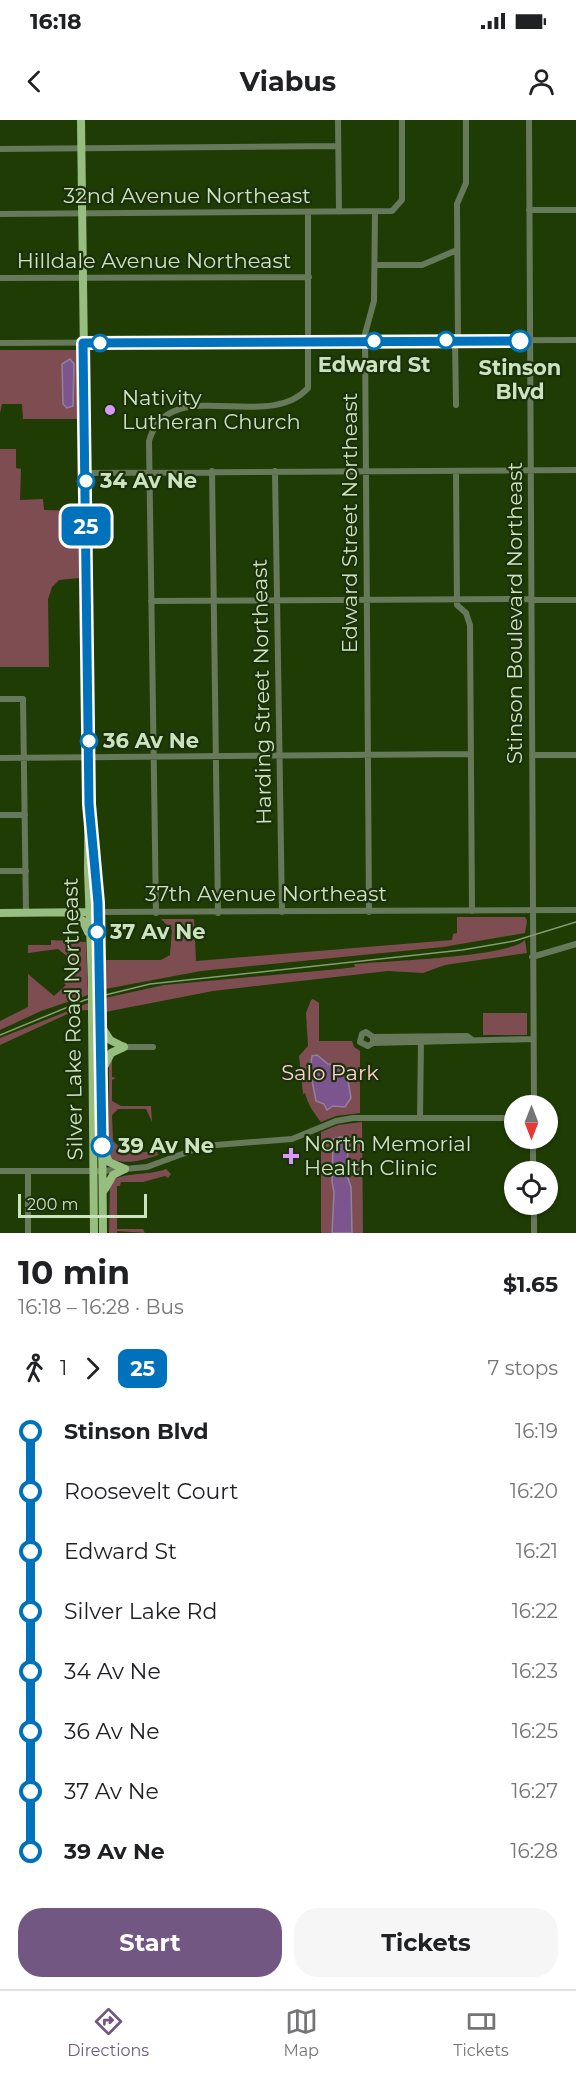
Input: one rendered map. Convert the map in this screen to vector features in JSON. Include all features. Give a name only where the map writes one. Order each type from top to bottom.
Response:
[{"type":"main road","name":"Silver Lake Road Northeast","points":[[81,120],[89,804],[93,912],[90,939],[96,983],[92,1011],[98,1170],[94,1233]]},
{"type":"main road","points":[[69,912],[84,922],[90,939]]},
{"type":"main road","name":"37th Avenue Northeast","points":[[0,913],[93,912]]},
{"type":"main road","points":[[93,912],[96,983],[101,1009],[102,1146],[98,1170],[103,1233]]},
{"type":"main road","points":[[101,1026],[109,1038],[124,1047]]},
{"type":"main road","points":[[92,1033],[101,1044],[124,1047]]},
{"type":"main road","points":[[102,1081],[108,1056],[124,1047]]},
{"type":"main road","points":[[102,1146],[109,1162],[125,1169]]},
{"type":"main road","points":[[102,1199],[109,1179],[125,1169]]},
{"type":"street","points":[[338,120],[339,212]]},
{"type":"street","points":[[375,212],[392,211],[402,200],[402,120]]},
{"type":"street","points":[[456,405],[458,200],[466,183],[466,120]]},
{"type":"street","name":"Stinson Boulevard Northeast","points":[[529,120],[534,1095]]},
{"type":"street","points":[[0,149],[338,147]]},
{"type":"street","points":[[529,210],[576,210]]},
{"type":"street","points":[[156,913],[149,472],[151,433],[161,419],[175,410],[191,407],[278,406],[304,393],[310,383],[308,212]]},
{"type":"street","name":"32nd Avenue Northeast","points":[[0,214],[375,212]]},
{"type":"street","name":"Edward Street Northeast","points":[[369,912],[365,341],[374,301],[375,212]]},
{"type":"street","points":[[375,265],[422,265],[457,250]]},
{"type":"street","name":"Hilldale Avenue Northeast","points":[[0,279],[309,277]]},
{"type":"street","points":[[0,343],[576,340]]},
{"type":"street","points":[[86,473],[576,470]]},
{"type":"street","points":[[212,471],[218,913]]},
{"type":"street","name":"Harding Street Northeast","points":[[276,471],[282,912]]},
{"type":"street","points":[[456,471],[457,605],[466,613],[470,625],[472,911]]},
{"type":"street","points":[[151,601],[576,600]]},
{"type":"street","points":[[0,699],[23,699],[26,912]]},
{"type":"street","points":[[0,758],[470,754]]},
{"type":"street","points":[[532,755],[576,755]]},
{"type":"street","points":[[0,815],[25,814]]},
{"type":"street","points":[[0,872],[26,871]]},
{"type":"street","name":"37th Avenue Northeast","points":[[93,912],[576,910]]},
{"type":"street","points":[[532,957],[576,944]]},
{"type":"street","points":[[373,1040],[467,1036],[471,1039],[533,1039]]},
{"type":"street","points":[[420,1118],[421,1039]]},
{"type":"street","points":[[124,1047],[153,1047]]},
{"type":"street","points":[[0,1171],[98,1170],[154,1166],[212,1144],[292,1138],[342,1119],[504,1118]]},
{"type":"street","points":[[27,1171],[28,1233]]},
{"type":"street","points":[[534,1215],[534,1233]]},
{"type":"green space","points":[[0,350],[78,350],[78,419],[23,419],[22,404],[2,404],[0,413]]},
{"type":"green space","points":[[0,449],[16,449],[16,468],[21,469],[20,500],[43,499],[44,510],[79,511],[79,578],[59,580],[52,587],[48,599],[49,667],[0,667]]},
{"type":"green space","points":[[457,917],[525,917],[527,921],[525,933],[443,947],[201,971],[105,989],[103,960],[161,960],[170,955],[172,930],[161,919],[194,919],[196,961],[452,940],[453,934],[457,933]]},
{"type":"green space","points":[[51,940],[86,942],[88,995],[41,1011],[0,1030],[0,1021],[28,1007],[28,974],[54,996],[66,985],[63,982],[77,964],[58,949],[28,953],[28,945],[51,945]]},
{"type":"green space","points":[[525,940],[527,953],[445,965],[423,973],[388,971],[213,991],[105,1012],[105,998],[164,985],[339,969],[355,967],[354,964],[472,954],[514,946]]},
{"type":"green space","name":"Salo Park","points":[[313,999],[319,1003],[319,1041],[352,1041],[354,1047],[360,1051],[360,1113],[336,1116],[321,1122],[305,1093],[303,1094],[299,1056],[308,1046],[306,1013]]},
{"type":"green space","points":[[88,1003],[88,1010],[74,1011],[0,1045],[0,1038]]},
{"type":"green space","points":[[483,1013],[527,1013],[527,1035],[483,1035]]},
{"type":"green space","points":[[116,1054],[112,1060],[112,1077],[116,1078],[112,1080],[112,1101],[121,1106],[151,1106],[152,1122],[146,1109],[118,1109],[112,1115],[113,1141],[125,1152],[147,1152],[156,1147],[158,1155],[125,1162],[109,1156],[109,1061]]},
{"type":"green space","name":"Salo Park","points":[[362,1122],[363,1233],[321,1233],[321,1132],[338,1125]]},
{"type":"green space","points":[[166,1169],[171,1174],[168,1178],[165,1176],[143,1182],[121,1182],[120,1186],[117,1186],[117,1229],[143,1229],[145,1233],[117,1231],[117,1233],[109,1233],[110,1182],[123,1176]]},
{"type":"shaded area","points":[[70,359],[74,364],[73,406],[67,408],[63,404],[62,364]]},
{"type":"shaded area","points":[[317,1055],[328,1064],[341,1065],[346,1069],[351,1098],[345,1107],[333,1106],[327,1110],[324,1104],[316,1101],[310,1070],[312,1056]]},
{"type":"shaded area","points":[[346,1138],[349,1143],[346,1172],[351,1187],[352,1233],[332,1233],[333,1139]]},
{"type":"railway","points":[[0,1035],[85,1000],[150,984],[462,950],[514,941],[576,922]]},
{"type":"bus line","name":"25","points":[[102,1146],[98,903],[89,804],[83,343],[520,341]]},
{"type":"place","name":"Edward St","points":[[374,341]]},
{"type":"place","name":"Stinson Blvd","points":[[520,341]]},
{"type":"place","name":"Nativity Lutheran Church","points":[[110,410]]},
{"type":"place","name":"34 Av Ne","points":[[86,481]]},
{"type":"place","name":"36 Av Ne","points":[[89,741]]},
{"type":"place","name":"37 Av Ne","points":[[97,932]]},
{"type":"place","name":"39 Av Ne","points":[[102,1146]]},
{"type":"place","name":"North Memorial Health Clinic","points":[[291,1156]]}]
